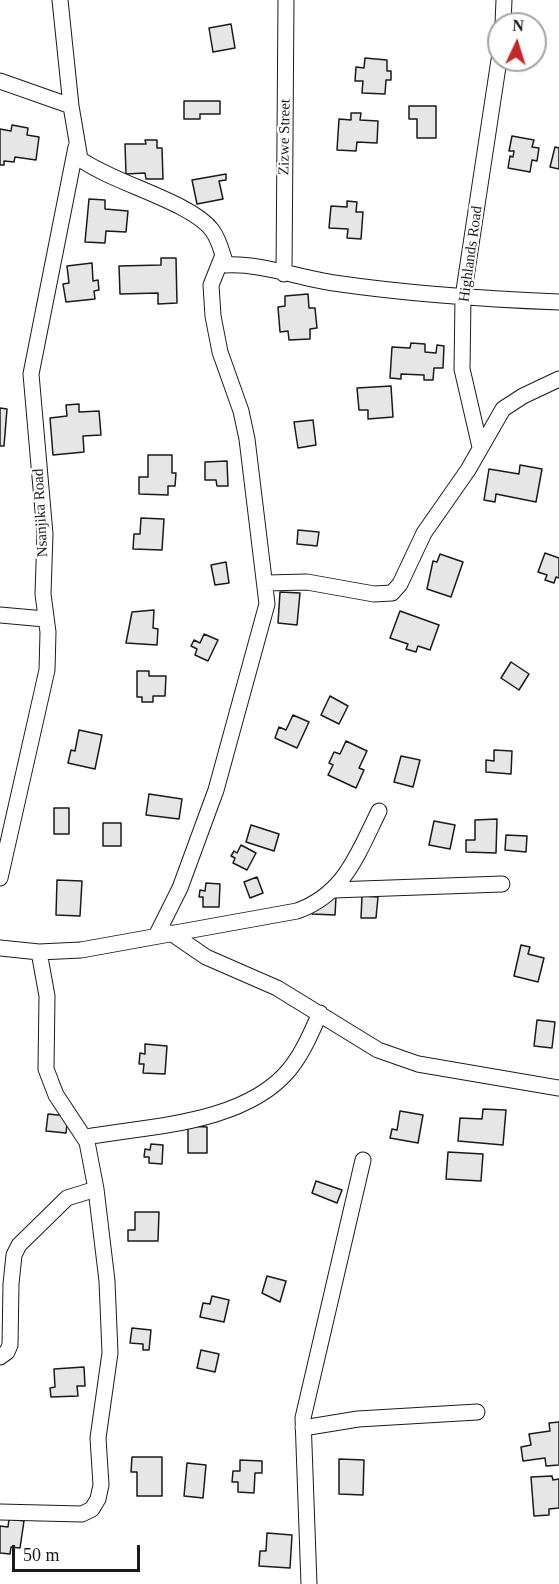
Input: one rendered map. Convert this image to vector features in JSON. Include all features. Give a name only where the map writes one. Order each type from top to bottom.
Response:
[{"type":"street","points":[[0,81],[72,106],[60,0]]},
{"type":"street","name":"Zizwe Street","points":[[284,274],[286,0]]},
{"type":"street","name":"Highlands Road","points":[[480,447],[462,369],[463,297],[497,72]]},
{"type":"street","name":"Nsanjika Road","points":[[0,878],[5,835],[47,670],[49,651],[45,619],[45,534],[31,374],[76,147],[76,123],[72,106]]},
{"type":"street","points":[[76,147],[80,159],[95,169],[200,219],[213,232],[226,265],[252,266],[284,274],[381,290],[559,302]]},
{"type":"street","points":[[163,935],[216,790],[267,604],[246,432],[220,352],[213,316],[211,285],[223,255]]},
{"type":"street","points":[[266,583],[307,582],[374,594],[392,593],[400,584],[424,533],[458,487],[503,409],[523,396],[559,379]]},
{"type":"street","points":[[0,615],[45,619]]},
{"type":"street","points":[[0,948],[39,952],[81,950],[297,911],[324,899],[334,890],[351,866],[379,811]]},
{"type":"street","points":[[334,890],[502,884]]},
{"type":"street","points":[[163,935],[206,957],[277,987],[378,1050],[407,1061],[559,1088]]},
{"type":"street","points":[[0,1512],[82,1514],[92,1509],[98,1499],[100,1485],[98,1438],[110,1335],[107,1281],[96,1189],[86,1137],[56,1095],[48,1076],[47,996],[39,952]]},
{"type":"street","points":[[86,1137],[193,1120],[217,1114],[244,1102],[266,1089],[288,1071],[307,1044],[320,1013]]},
{"type":"street","points":[[309,1584],[310,1555],[303,1428],[314,1365],[363,1160]]},
{"type":"street","points":[[0,1357],[7,1352],[10,1345],[11,1284],[14,1255],[19,1245],[67,1198],[96,1189]]},
{"type":"street","points":[[303,1428],[358,1419],[477,1412]]},
{"type":"building","points":[[231,24],[235,48],[213,52],[209,28]]},
{"type":"building","points":[[365,58],[387,60],[387,71],[391,71],[391,80],[386,80],[385,94],[362,93],[363,81],[355,81],[356,67],[364,68]]},
{"type":"building","points":[[184,101],[220,101],[220,114],[200,114],[200,119],[184,119]]},
{"type":"building","points":[[409,106],[436,106],[436,138],[417,138],[417,119],[409,119]]},
{"type":"building","points":[[351,113],[361,113],[360,120],[378,121],[377,143],[357,142],[356,151],[337,150],[339,119],[351,120]]},
{"type":"building","points":[[12,125],[28,128],[27,135],[39,137],[36,160],[15,157],[14,162],[4,161],[4,165],[0,165],[0,129],[11,131]]},
{"type":"building","points":[[512,136],[534,140],[532,147],[539,148],[537,161],[532,160],[530,172],[508,168],[510,156],[513,157],[514,151],[509,151]]},
{"type":"building","points":[[145,140],[157,140],[157,148],[162,148],[163,179],[146,179],[145,173],[126,174],[125,144],[146,144]]},
{"type":"building","points":[[555,147],[559,148],[559,169],[550,167]]},
{"type":"building","points":[[226,174],[226,180],[219,181],[223,199],[197,204],[192,180]]},
{"type":"building","points":[[89,199],[105,200],[105,209],[128,211],[126,232],[106,231],[105,243],[85,242]]},
{"type":"building","points":[[347,201],[357,202],[356,212],[363,212],[361,239],[347,238],[348,229],[329,228],[331,206],[347,207]]},
{"type":"building","points":[[161,258],[176,258],[177,303],[158,304],[158,293],[120,294],[119,266],[161,265]]},
{"type":"building","points":[[92,263],[93,281],[98,280],[99,290],[94,291],[95,299],[66,302],[63,284],[69,283],[67,266]]},
{"type":"building","points":[[308,294],[309,308],[315,308],[317,328],[310,329],[310,339],[289,340],[288,331],[280,332],[278,307],[285,306],[285,296]]},
{"type":"building","points":[[411,343],[425,344],[425,352],[436,353],[437,345],[444,346],[443,368],[434,368],[433,380],[424,380],[424,375],[401,374],[401,379],[390,378],[392,347],[410,348]]},
{"type":"building","points":[[391,386],[393,417],[368,419],[368,410],[359,410],[357,388]]},
{"type":"building","points":[[79,404],[79,412],[99,411],[101,435],[83,436],[84,452],[53,455],[50,418],[67,416],[66,405]]},
{"type":"building","points":[[0,408],[7,409],[4,446],[0,446]]},
{"type":"building","points":[[313,420],[316,445],[298,448],[294,422]]},
{"type":"building","points":[[148,455],[172,455],[172,473],[176,473],[175,486],[168,486],[168,495],[139,494],[139,477],[148,477]]},
{"type":"building","points":[[227,461],[228,486],[217,486],[216,480],[205,480],[205,462]]},
{"type":"building","points":[[520,465],[542,469],[536,502],[496,494],[495,502],[484,500],[489,469],[519,474]]},
{"type":"building","points":[[141,518],[164,519],[162,550],[133,549],[134,534],[140,534]]},
{"type":"building","points":[[298,530],[319,532],[317,546],[297,544]]},
{"type":"building","points":[[545,553],[559,558],[559,578],[556,577],[554,583],[545,580],[547,575],[538,572]]},
{"type":"building","points":[[440,554],[463,562],[451,597],[427,589],[433,561],[437,562]]},
{"type":"building","points":[[226,562],[229,583],[215,585],[211,565]]},
{"type":"building","points":[[280,592],[300,593],[297,625],[278,623]]},
{"type":"building","points":[[154,610],[153,628],[158,629],[157,645],[126,643],[132,612]]},
{"type":"building","points":[[400,611],[439,625],[430,650],[418,646],[416,652],[406,649],[408,644],[390,638]]},
{"type":"building","points":[[204,634],[218,640],[208,661],[195,655],[197,649],[191,646],[194,640],[200,643]]},
{"type":"building","points":[[511,662],[529,674],[519,690],[501,678]]},
{"type":"building","points":[[137,671],[149,671],[149,676],[166,676],[165,696],[153,696],[153,702],[142,702],[142,697],[137,697]]},
{"type":"building","points":[[330,696],[348,706],[339,724],[321,715]]},
{"type":"building","points":[[293,715],[309,722],[297,748],[275,738],[279,727],[286,730]]},
{"type":"building","points":[[79,730],[102,735],[95,769],[68,763],[71,750],[75,751]]},
{"type":"building","points":[[346,741],[367,751],[359,768],[364,770],[356,788],[328,775],[333,765],[329,763],[334,752],[340,754]]},
{"type":"building","points":[[494,750],[512,751],[511,774],[486,772],[486,760],[494,761]]},
{"type":"building","points":[[401,756],[420,760],[413,787],[394,782]]},
{"type":"building","points":[[149,794],[182,799],[179,819],[146,815]]},
{"type":"building","points":[[54,808],[69,808],[69,834],[54,834]]},
{"type":"building","points":[[497,819],[496,853],[466,852],[466,840],[475,840],[475,820]]},
{"type":"building","points":[[434,821],[455,825],[450,849],[429,845]]},
{"type":"building","points":[[103,823],[121,823],[121,846],[103,846]]},
{"type":"building","points":[[251,825],[279,834],[274,851],[246,842]]},
{"type":"building","points":[[506,835],[527,836],[526,852],[505,850]]},
{"type":"building","points":[[241,845],[256,853],[247,870],[233,863],[235,858],[231,856],[234,851],[237,853]]},
{"type":"building","points":[[257,877],[263,893],[250,898],[244,882]]},
{"type":"building","points":[[57,880],[82,881],[80,916],[56,915]]},
{"type":"building","points":[[206,883],[220,884],[219,907],[203,907],[203,897],[199,897],[200,890],[205,891]]},
{"type":"building","points":[[313,896],[336,897],[335,915],[312,914]]},
{"type":"building","points":[[362,896],[378,897],[376,918],[361,918]]},
{"type":"building","points":[[521,945],[530,947],[528,954],[544,958],[538,982],[514,976]]},
{"type":"building","points":[[537,1020],[555,1022],[552,1048],[534,1046]]},
{"type":"building","points":[[145,1044],[167,1046],[165,1074],[143,1073],[144,1064],[139,1064],[140,1053],[145,1054]]},
{"type":"building","points":[[483,1109],[506,1110],[503,1145],[458,1141],[460,1118],[482,1119]]},
{"type":"building","points":[[400,1111],[423,1115],[418,1143],[390,1138],[392,1129],[397,1130]]},
{"type":"building","points":[[48,1114],[68,1116],[66,1133],[46,1131]]},
{"type":"building","points":[[188,1126],[207,1127],[207,1153],[188,1153]]},
{"type":"building","points":[[151,1144],[163,1145],[162,1164],[149,1163],[149,1157],[144,1157],[145,1149],[150,1150]]},
{"type":"building","points":[[448,1152],[483,1154],[481,1181],[446,1179]]},
{"type":"building","points":[[316,1181],[342,1190],[337,1203],[312,1193]]},
{"type":"building","points":[[135,1212],[159,1212],[158,1241],[128,1241],[128,1230],[135,1230]]},
{"type":"building","points":[[267,1276],[286,1281],[280,1302],[262,1293]]},
{"type":"building","points":[[212,1296],[229,1300],[224,1322],[200,1317],[203,1303],[210,1304]]},
{"type":"building","points":[[132,1328],[151,1330],[149,1350],[143,1350],[143,1344],[130,1343]]},
{"type":"building","points":[[201,1350],[219,1354],[215,1372],[197,1368]]},
{"type":"building","points":[[84,1367],[85,1386],[77,1386],[78,1396],[51,1397],[50,1388],[55,1387],[54,1369]]},
{"type":"building","points":[[559,1422],[559,1465],[546,1466],[545,1458],[523,1461],[521,1447],[531,1445],[529,1434],[550,1431],[549,1423]]},
{"type":"building","points":[[132,1457],[162,1457],[162,1496],[137,1496],[137,1472],[131,1472]]},
{"type":"building","points":[[339,1459],[364,1460],[363,1495],[339,1494]]},
{"type":"building","points":[[240,1460],[262,1461],[262,1473],[255,1473],[254,1493],[238,1492],[238,1482],[232,1482],[233,1471],[240,1471]]},
{"type":"building","points":[[187,1463],[206,1465],[203,1498],[184,1496]]},
{"type":"building","points":[[552,1476],[553,1480],[559,1479],[559,1508],[549,1509],[549,1515],[534,1516],[531,1477]]},
{"type":"building","points":[[9,1519],[24,1521],[20,1548],[11,1547],[10,1554],[0,1553],[0,1526],[8,1527]]},
{"type":"building","points":[[267,1533],[292,1535],[290,1568],[259,1566],[260,1551],[266,1551]]}]
